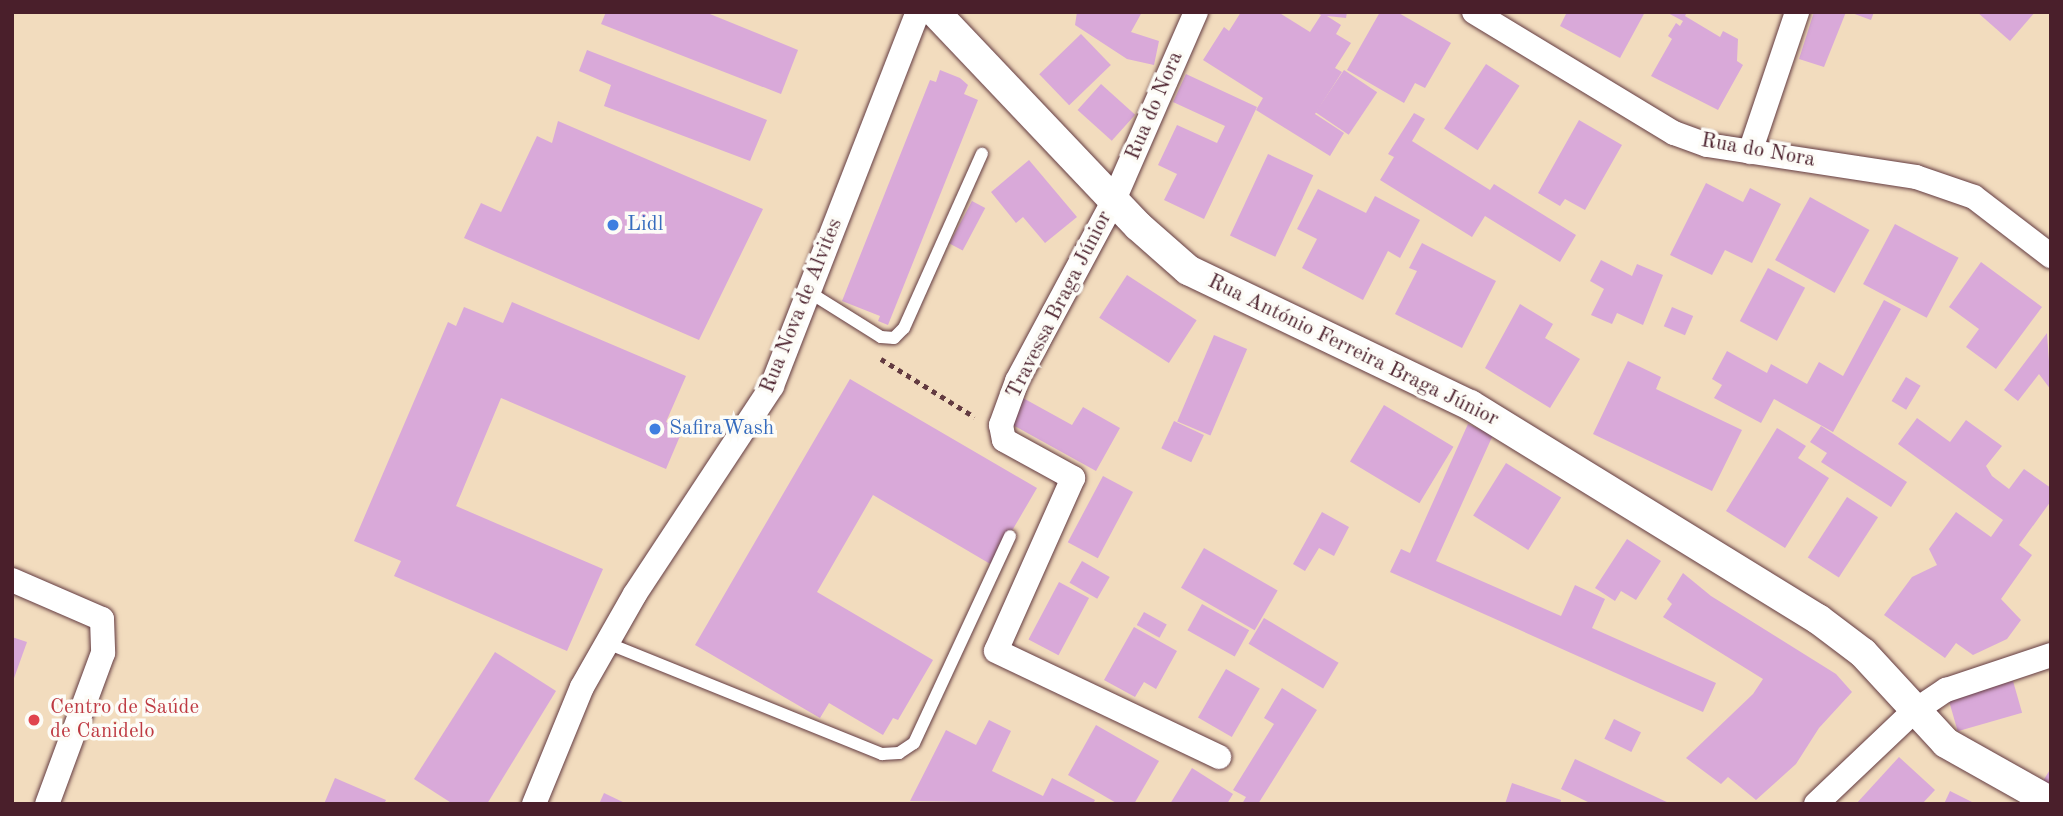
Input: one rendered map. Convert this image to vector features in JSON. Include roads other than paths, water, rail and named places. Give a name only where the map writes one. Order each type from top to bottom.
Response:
[{"type":"street","name":"Rua Nova de Alvites","points":[[534,804],[582,687],[607,643],[772,386],[918,12]]},
{"type":"street","name":"Rua António Ferreira Braga Júnior","points":[[935,12],[1114,200],[1188,270],[1470,405],[1818,619],[1863,653],[1913,712],[1978,765],[2051,802]]},
{"type":"street","name":"Rua do Nora","points":[[1114,200],[1196,12]]},
{"type":"street","name":"Rua do Nora","points":[[1474,12],[1674,133],[1707,145],[1916,177],[1973,197],[2051,256]]},
{"type":"street","points":[[1750,152],[1797,12]]},
{"type":"street","name":"Travessa Braga Júnior","points":[[1114,200],[1017,381],[1002,425],[1004,440],[1073,478],[996,651],[1219,757]]},
{"type":"street","points":[[12,580],[102,618],[103,653],[47,804]]},
{"type":"street","points":[[1816,804],[1913,712],[1946,690],[2051,655]]},
{"type":"lane","points":[[809,292],[880,337],[894,338],[904,328],[982,154]]},
{"type":"lane","points":[[607,643],[882,754],[899,753],[914,743],[1010,536]]},
{"type":"place","name":"Lidl","points":[[613,225]]},
{"type":"place","name":"SafiraWash","points":[[655,429]]},
{"type":"place","name":"Centro de Saúde de Canidelo","points":[[34,720]]}]
